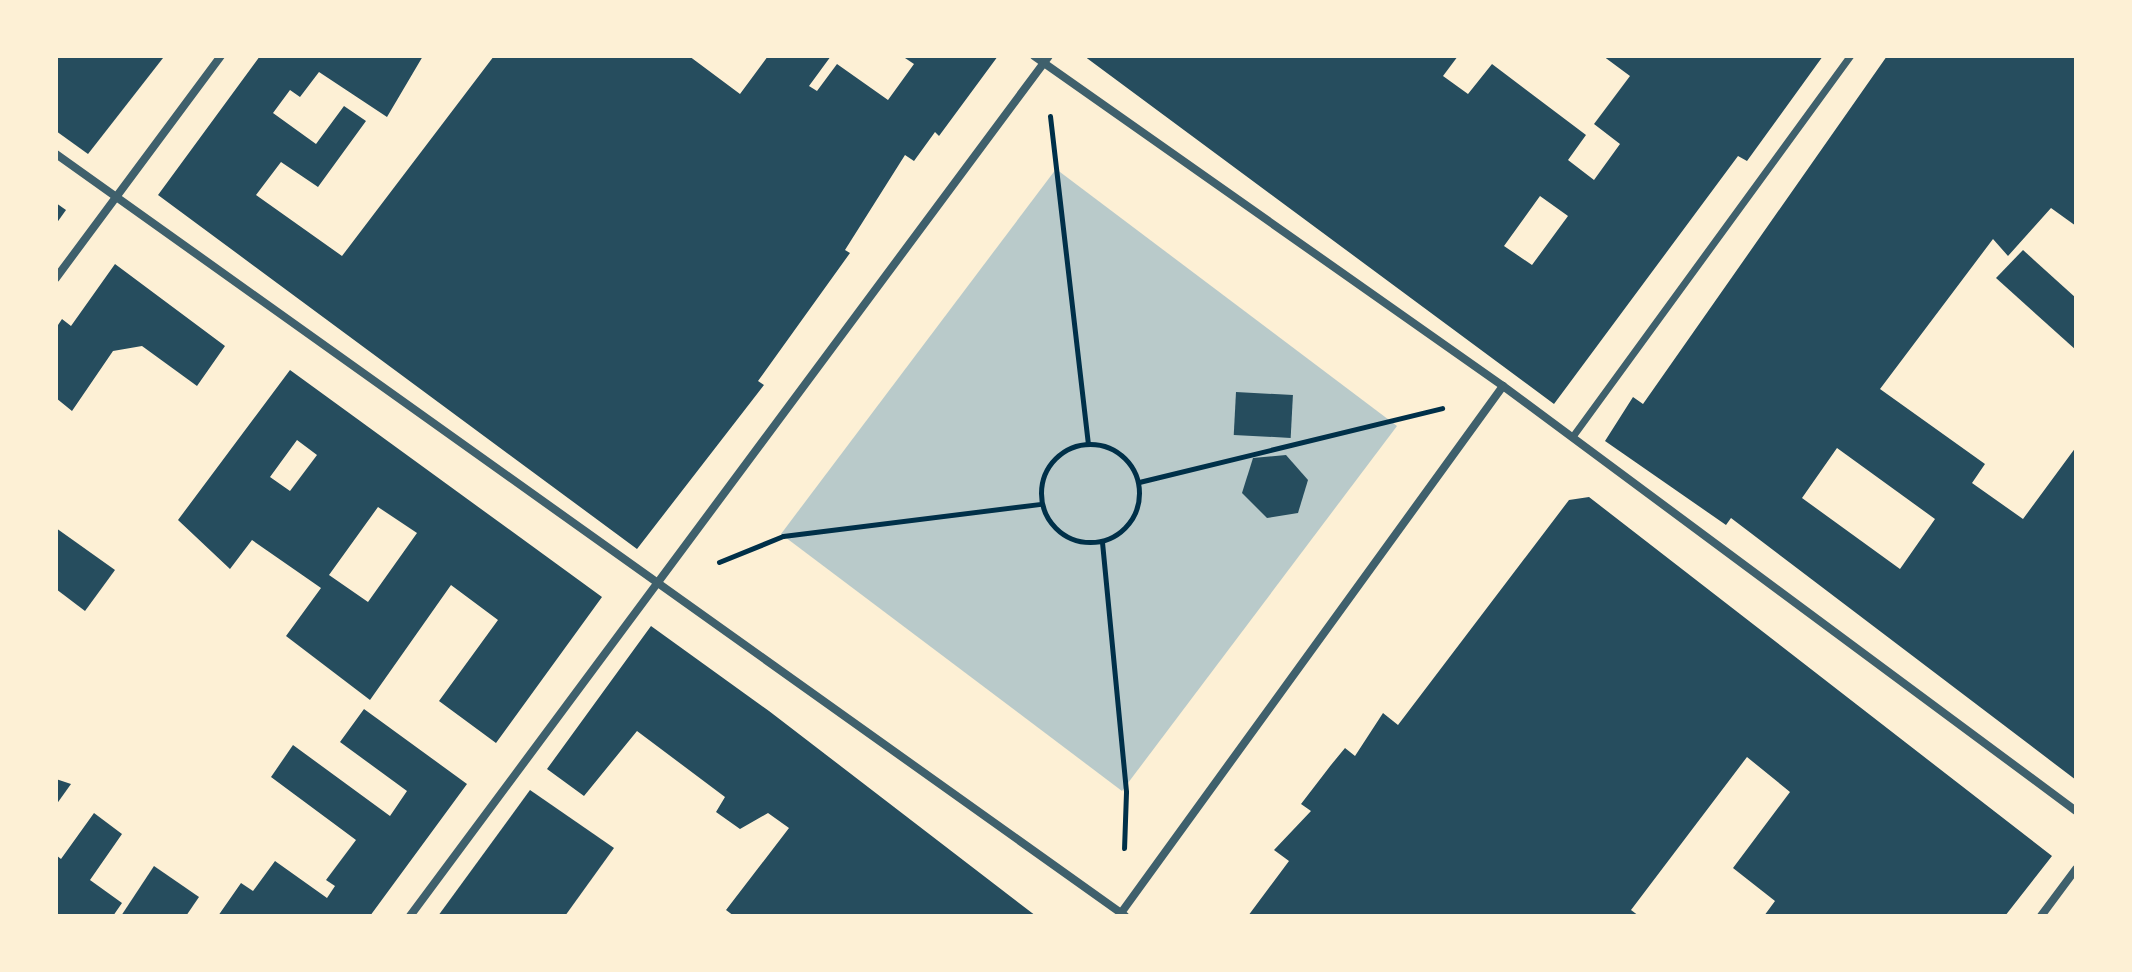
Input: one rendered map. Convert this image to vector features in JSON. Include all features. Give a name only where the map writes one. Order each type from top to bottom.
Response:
[{"type":"street","points":[[56,278],[221,56]]},
{"type":"street","points":[[1034,56],[1046,60],[1503,386],[2076,811]]},
{"type":"street","points":[[1572,437],[1850,56]]},
{"type":"street","points":[[410,916],[1046,60]]},
{"type":"street","points":[[56,154],[658,586],[1123,914],[1503,386]]},
{"type":"street","points":[[2041,916],[2076,869]]},
{"type":"path","points":[[1046,60],[1088,444]]},
{"type":"path","points":[[1139,482],[1399,423],[1503,386]]},
{"type":"path","points":[[1088,444],[1120,454],[1139,482],[1136,513],[1102,542],[1071,539],[1041,504],[1056,457],[1088,444]]},
{"type":"path","points":[[658,586],[783,536],[1041,504]]},
{"type":"path","points":[[1102,542],[1126,792],[1123,914]]},
{"type":"shaded area","points":[[1056,169],[1397,426],[1122,791],[781,534]]},
{"type":"building","points":[[56,56],[163,58],[88,154],[56,131]]},
{"type":"building","points":[[260,56],[423,56],[387,117],[319,72],[300,97],[290,90],[273,113],[316,144],[344,106],[366,121],[318,187],[281,162],[256,195],[342,256],[494,56],[689,56],[740,94],[768,56],[831,56],[809,86],[817,91],[837,64],[888,100],[914,64],[902,56],[998,56],[939,136],[935,132],[914,161],[905,155],[845,250],[850,253],[758,381],[764,385],[637,549],[158,195]]},
{"type":"building","points":[[1084,56],[1458,56],[1443,76],[1468,94],[1492,64],[1586,135],[1568,160],[1594,180],[1620,144],[1594,124],[1630,76],[1603,56],[1823,56],[1747,161],[1738,156],[1554,404]],"holes":[[[1540,196],[1568,216],[1532,265],[1504,246]]]},
{"type":"building","points":[[1887,56],[2076,56],[2076,226],[2051,208],[2008,256],[1993,239],[1880,389],[1985,464],[1972,483],[2023,519],[2076,447],[2076,780],[1731,518],[1726,525],[1605,441],[1633,397],[1643,404]],"holes":[[[1837,448],[1935,519],[1900,569],[1802,498]]]},
{"type":"building","points":[[56,203],[66,210],[56,224]]},
{"type":"building","points":[[2023,250],[2076,298],[2076,350],[1996,278]]},
{"type":"building","points":[[115,264],[225,346],[197,386],[142,346],[113,351],[72,411],[56,398],[56,328],[62,319],[71,326]]},
{"type":"building","points":[[290,370],[602,597],[496,743],[439,701],[498,620],[451,585],[370,700],[286,636],[321,588],[252,540],[230,569],[178,520]],"holes":[[[297,440],[317,455],[290,491],[270,477]],[[378,507],[417,533],[368,602],[329,575]]]},
{"type":"building","points":[[1236,392],[1293,395],[1291,438],[1234,435]]},
{"type":"building","points":[[1286,455],[1308,480],[1298,513],[1267,518],[1242,493],[1253,458]]},
{"type":"building","points":[[1589,497],[2052,856],[2005,916],[1764,916],[1775,901],[1733,868],[1790,792],[1747,757],[1631,910],[1639,916],[1248,916],[1289,861],[1274,850],[1311,811],[1301,804],[1331,765],[1345,748],[1355,756],[1383,713],[1398,725],[1569,500]]},
{"type":"building","points":[[56,528],[115,570],[85,611],[56,589]]},
{"type":"building","points":[[651,626],[769,711],[1036,916],[734,916],[726,910],[789,828],[768,813],[740,829],[716,812],[725,797],[637,731],[584,796],[547,769]]},
{"type":"building","points":[[364,709],[467,784],[370,916],[218,916],[241,883],[253,891],[275,861],[327,898],[335,886],[326,880],[356,840],[271,777],[293,745],[390,816],[407,791],[340,742]]},
{"type":"building","points":[[56,779],[71,784],[56,805]]},
{"type":"building","points":[[530,790],[614,848],[565,916],[438,916]]},
{"type":"building","points":[[94,813],[122,834],[90,880],[122,903],[113,916],[56,916],[56,855],[61,859]]},
{"type":"building","points":[[154,866],[199,897],[186,916],[121,916]]}]
